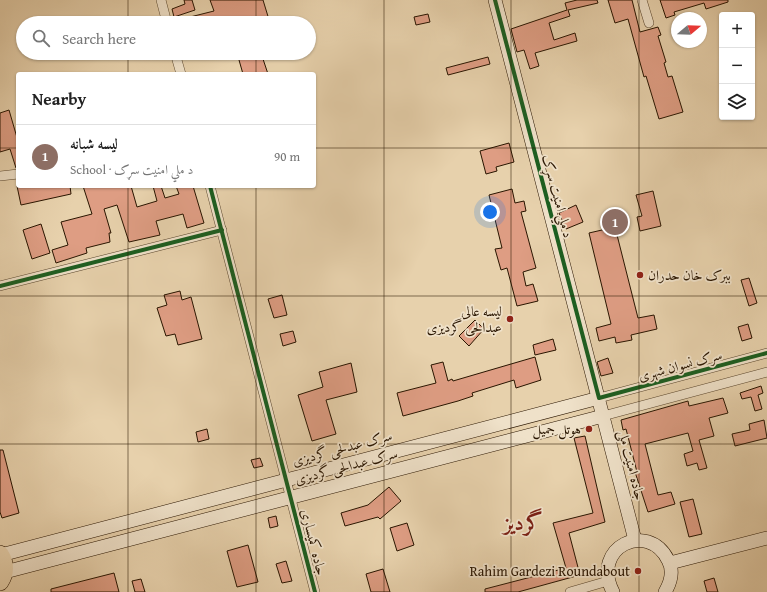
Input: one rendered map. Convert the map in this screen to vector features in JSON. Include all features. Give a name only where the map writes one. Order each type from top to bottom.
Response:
[{"type":"highway","points":[[1,555],[5,563],[2,577]]},
{"type":"main road","name":"د ملي امنیت سړک","points":[[495,0],[599,398]]},
{"type":"main road","name":"جاده امنیت ملی","points":[[599,398],[635,540]]},
{"type":"main road","name":"سرک عبدلحی گردیزی","points":[[1,555],[599,398]]},
{"type":"main road","name":"سرک عبدالحی گردیزی","points":[[2,577],[292,497],[603,416]]},
{"type":"main road","points":[[670,563],[767,538]]},
{"type":"main road","points":[[611,587],[607,570],[609,559],[616,550],[625,543],[635,540],[646,541],[657,545],[665,553],[670,563],[671,574],[669,585],[664,592]]},
{"type":"street","points":[[161,0],[165,16]]},
{"type":"street","points":[[642,0],[649,23]]},
{"type":"street","points":[[177,60],[180,72]]},
{"type":"street","points":[[0,176],[16,174]]},
{"type":"street","name":"جاده کمیساری","points":[[211,188],[286,479],[292,497],[315,592]]},
{"type":"street","points":[[0,286],[222,230]]},
{"type":"street","name":"سرک نسوان شهری","points":[[599,398],[767,353]]},
{"type":"street","points":[[603,416],[767,372]]},
{"type":"street","points":[[570,592],[611,587]]},
{"type":"building","points":[[184,0],[192,0],[195,10],[174,16],[172,9],[185,4]]},
{"type":"building","points":[[210,0],[263,0],[268,16],[194,16],[214,11]]},
{"type":"building","points":[[577,0],[597,0],[598,3],[568,10],[570,16],[549,23],[554,40],[575,33],[577,41],[535,53],[539,66],[530,69],[524,50],[517,52],[511,29],[567,10],[565,3]]},
{"type":"building","points":[[608,0],[632,0],[640,32],[658,27],[661,35],[658,36],[666,62],[664,63],[668,77],[672,76],[683,112],[659,119],[646,76],[644,77],[628,19],[615,23]]},
{"type":"building","points":[[660,0],[728,0],[728,2],[706,9],[704,3],[671,12],[671,16],[666,18]]},
{"type":"building","points":[[428,14],[430,22],[416,25],[414,17]]},
{"type":"building","points":[[488,57],[490,64],[448,75],[446,68]]},
{"type":"building","points":[[239,60],[263,60],[267,72],[242,72]]},
{"type":"building","points":[[9,110],[16,134],[16,168],[10,149],[0,152],[0,113]]},
{"type":"building","points":[[509,143],[514,162],[496,167],[497,171],[486,174],[480,151]]},
{"type":"building","points":[[17,188],[70,188],[71,194],[21,205]]},
{"type":"building","points":[[84,188],[132,188],[137,207],[157,201],[154,188],[162,188],[165,198],[179,194],[177,188],[194,188],[204,223],[187,228],[183,214],[156,221],[160,235],[129,242],[117,205],[104,209],[111,233],[109,233],[110,242],[86,248],[87,253],[56,263],[52,250],[68,245],[61,222],[92,214]]},
{"type":"building","points":[[512,189],[515,203],[524,201],[526,211],[521,212],[536,268],[523,272],[526,286],[533,284],[538,301],[517,306],[507,268],[501,270],[495,249],[502,248],[489,195]]},
{"type":"building","points":[[653,191],[661,226],[640,231],[637,217],[642,216],[636,195]]},
{"type":"building","points":[[576,205],[583,222],[566,229],[559,213]]},
{"type":"building","points":[[41,224],[50,253],[32,259],[23,230]]},
{"type":"building","points":[[615,227],[638,318],[654,315],[657,329],[631,335],[632,340],[616,343],[615,337],[599,341],[596,328],[611,324],[589,233]]},
{"type":"building","points":[[749,278],[757,303],[749,306],[741,280]]},
{"type":"building","points":[[180,291],[182,300],[191,297],[202,339],[178,345],[175,334],[166,336],[157,308],[167,305],[164,295]]},
{"type":"building","points":[[282,295],[287,315],[274,318],[268,299]]},
{"type":"building","points":[[475,320],[484,329],[469,346],[459,336]]},
{"type":"building","points":[[748,324],[752,338],[742,341],[738,327]]},
{"type":"building","points":[[293,331],[296,342],[283,346],[280,334]]},
{"type":"building","points":[[553,339],[556,350],[535,355],[533,345]]},
{"type":"building","points":[[535,357],[541,380],[516,388],[514,380],[472,393],[473,396],[458,401],[403,416],[397,393],[436,383],[431,365],[443,362],[448,381],[452,379],[453,381]]},
{"type":"building","points":[[608,358],[613,373],[601,376],[597,362]]},
{"type":"building","points":[[351,363],[357,392],[326,400],[336,434],[312,441],[298,395],[323,387],[319,372]]},
{"type":"building","points":[[761,386],[763,393],[758,395],[762,409],[755,411],[751,397],[742,399],[740,393]]},
{"type":"building","points":[[723,398],[728,413],[709,418],[714,436],[699,440],[707,468],[699,470],[697,463],[687,466],[684,454],[693,451],[688,433],[645,444],[658,495],[671,492],[675,504],[648,512],[635,472],[637,472],[626,429],[623,430],[621,420],[688,401],[689,406]]},
{"type":"building","points":[[764,420],[767,438],[735,446],[732,434],[750,430],[749,424]]},
{"type":"building","points":[[207,429],[209,439],[198,442],[196,432]]},
{"type":"building","points":[[585,436],[605,522],[569,533],[580,575],[518,592],[485,592],[485,589],[566,568],[553,523],[593,513],[574,438]]},
{"type":"building","points":[[0,450],[3,450],[19,513],[2,518],[0,512]]},
{"type":"building","points":[[260,458],[263,466],[254,468],[251,460]]},
{"type":"building","points":[[389,487],[401,501],[380,519],[378,517],[345,526],[341,513],[368,505]]},
{"type":"building","points":[[693,499],[702,534],[689,537],[680,502]]},
{"type":"building","points":[[276,516],[278,526],[270,528],[268,518]]},
{"type":"building","points":[[407,523],[414,545],[397,551],[390,528]]},
{"type":"building","points":[[248,545],[258,582],[237,587],[227,551]]},
{"type":"building","points":[[286,561],[292,581],[282,583],[276,564]]},
{"type":"building","points":[[383,569],[390,592],[371,592],[366,574]]},
{"type":"building","points":[[114,573],[119,592],[51,592],[51,589]]},
{"type":"building","points":[[714,578],[718,592],[707,592],[704,581]]},
{"type":"building","points":[[141,579],[145,592],[135,592],[132,581]]},
{"type":"cycle path","points":[[495,0],[599,398],[767,353]]},
{"type":"cycle path","points":[[211,188],[315,592]]},
{"type":"cycle path","points":[[0,286],[222,230]]},
{"type":"place","name":"لیسه شبانه","points":[[615,222]]},
{"type":"place","name":"ببرک خان حدران","points":[[640,275]]},
{"type":"place","name":"لیسه عالی عبدالحی گردیزی","points":[[510,319]]},
{"type":"place","name":"هوتل جمیل","points":[[589,429]]},
{"type":"place","name":"Rahim Gardezi Roundabout","points":[[638,571]]},
{"type":"district","name":"گردیز","points":[[523,522]]}]
